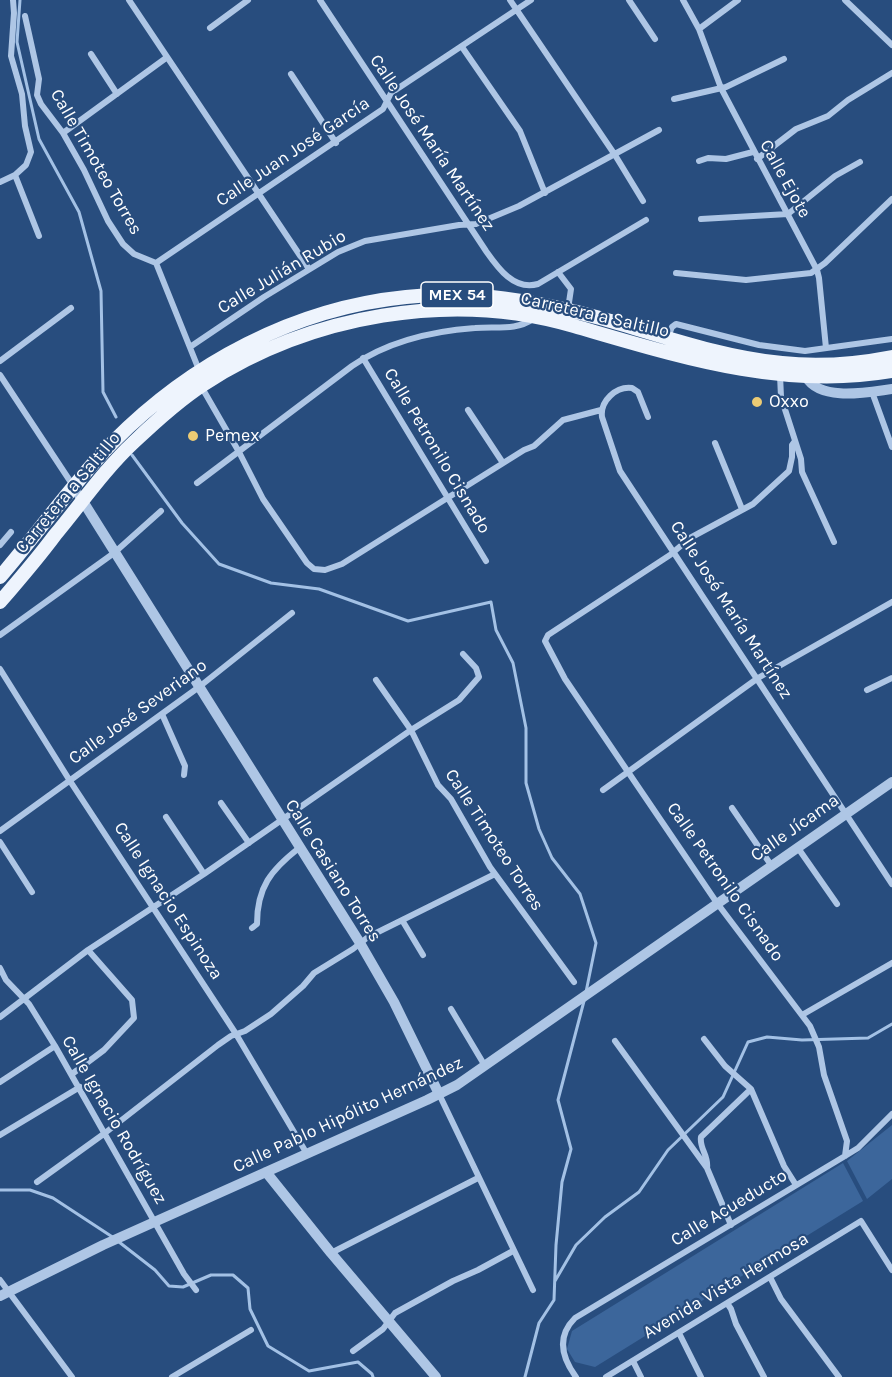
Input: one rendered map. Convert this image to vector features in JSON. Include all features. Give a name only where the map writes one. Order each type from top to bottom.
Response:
[{"type":"main road","name":"Carretera a Saltillo","points":[[0,577],[123,432],[155,404],[199,371],[234,350],[270,333],[311,318],[368,302],[443,295],[485,296],[532,302],[568,310],[756,359],[781,363],[836,364],[892,357]]},
{"type":"main road","name":"Carretera a Saltillo","points":[[0,602],[82,500],[134,442],[201,386],[238,363],[280,344],[354,321],[390,314],[455,310],[505,313],[536,317],[719,364],[780,375],[806,377],[892,371]]},
{"type":"street","points":[[0,182],[26,165],[31,152],[25,126],[22,94],[11,56],[13,0]]},
{"type":"street","points":[[129,0],[309,269]]},
{"type":"street","points":[[210,28],[248,0]]},
{"type":"street","name":"Calle José María Martínez","points":[[320,0],[502,273],[514,281],[533,285]]},
{"type":"street","points":[[510,0],[615,155],[643,201]]},
{"type":"street","name":"Calle Juan José García","points":[[156,264],[336,143],[383,109],[391,93],[531,0]]},
{"type":"street","points":[[629,0],[655,39]]},
{"type":"street","name":"Calle Ejote","points":[[682,0],[699,29],[721,88],[817,270],[826,348]]},
{"type":"street","points":[[699,29],[738,0]]},
{"type":"street","points":[[845,0],[892,45]]},
{"type":"street","name":"Calle Timoteo Torres","points":[[25,16],[39,79],[37,95],[46,112],[63,133],[84,170],[108,222],[123,244],[134,254],[156,264]]},
{"type":"street","points":[[462,46],[520,131],[545,193]]},
{"type":"street","points":[[91,54],[117,94]]},
{"type":"street","points":[[63,133],[166,58]]},
{"type":"street","points":[[675,99],[721,88],[784,59]]},
{"type":"street","points":[[757,159],[796,129],[828,116],[848,100],[892,73]]},
{"type":"street","points":[[291,74],[336,143]]},
{"type":"street","points":[[22,94],[37,95]]},
{"type":"street","name":"Calle Julián Rubio","points":[[190,346],[338,252],[365,242],[476,224],[545,193],[659,130]]},
{"type":"street","points":[[699,161],[708,158],[726,159],[753,152]]},
{"type":"street","points":[[701,219],[788,214],[834,176],[860,162]]},
{"type":"street","points":[[15,174],[39,236]]},
{"type":"street","points":[[676,273],[746,280],[796,276],[817,270],[892,199]]},
{"type":"street","points":[[532,302],[533,285],[646,220]]},
{"type":"street","points":[[156,264],[199,371]]},
{"type":"street","points":[[558,272],[571,290],[568,310]]},
{"type":"street","points":[[0,361],[71,308]]},
{"type":"street","points":[[197,483],[363,358],[383,348],[427,336],[478,328],[519,326],[536,317]]},
{"type":"street","points":[[668,337],[672,327],[676,324],[759,345],[805,351],[892,339]]},
{"type":"street","points":[[756,359],[759,345]]},
{"type":"street","name":"Calle Petronilo Cisnado","points":[[363,358],[486,561]]},
{"type":"street","points":[[0,375],[74,487]]},
{"type":"street","points":[[780,375],[781,397],[802,472],[834,542]]},
{"type":"street","points":[[806,377],[815,388],[830,393],[892,389]]},
{"type":"street","points":[[201,386],[260,494],[307,563],[320,570],[329,570],[351,559],[448,496],[537,444],[563,420],[601,410],[608,398],[619,390],[629,387],[638,392],[648,417]]},
{"type":"street","points":[[872,392],[892,447]]},
{"type":"street","points":[[468,410],[503,463]]},
{"type":"street","name":"Calle José María Martínez","points":[[601,410],[620,471],[892,884]]},
{"type":"street","points":[[674,550],[707,528],[753,504],[786,475],[791,467],[792,445],[795,441]]},
{"type":"street","points":[[715,443],[742,509]]},
{"type":"street","name":"Calle Casiano Torres","points":[[74,487],[360,943],[394,1002],[533,1290]]},
{"type":"street","points":[[0,635],[114,553],[161,511]]},
{"type":"street","points":[[0,545],[11,532]]},
{"type":"street","name":"Calle Petronilo Cisnado","points":[[674,550],[548,634],[545,639],[546,644],[565,679],[717,903],[813,1032],[819,1047],[823,1071],[847,1142],[845,1156]]},
{"type":"street","points":[[603,790],[758,678],[892,602]]},
{"type":"street","name":"Calle José Severiano","points":[[0,831],[199,687],[291,613]]},
{"type":"street","points":[[0,1017],[88,950],[204,874],[411,730],[461,698],[479,677],[478,672],[463,654]]},
{"type":"street","name":"Calle Ignacio Espinoza","points":[[0,669],[70,781],[236,1035],[307,1154]]},
{"type":"street","points":[[867,690],[892,678]]},
{"type":"street","name":"Calle Timoteo Torres","points":[[376,680],[411,730],[438,785],[451,799],[495,874],[574,982]]},
{"type":"street","points":[[162,714],[185,766],[184,775]]},
{"type":"street","name":"Calle Jícama","points":[[717,903],[892,782]]},
{"type":"street","points":[[221,803],[249,843]]},
{"type":"street","points":[[732,808],[771,865]]},
{"type":"street","points":[[166,817],[204,874]]},
{"type":"street","points":[[0,843],[32,892]]},
{"type":"street","points":[[797,847],[837,904]]},
{"type":"street","points":[[252,928],[257,924],[257,904],[266,881],[276,867],[299,848]]},
{"type":"street","points":[[37,1182],[105,1133],[218,1045],[245,1031],[280,1008],[314,972],[402,920],[495,874]]},
{"type":"street","name":"Calle Pablo Hipólito Hernández","points":[[4,1293],[124,1235],[439,1094],[486,1067],[560,1012],[717,903]]},
{"type":"street","points":[[402,920],[423,955]]},
{"type":"street","points":[[72,1074],[104,1050],[134,1018],[132,1000],[88,950]]},
{"type":"street","points":[[802,1015],[892,963]]},
{"type":"street","name":"Calle Ignacio Rodríguez","points":[[0,968],[6,980],[29,1004],[55,1046],[154,1222],[196,1289]]},
{"type":"street","points":[[451,1009],[486,1067]]},
{"type":"street","points":[[704,1039],[731,1071],[751,1089],[784,1166],[796,1185]]},
{"type":"street","points":[[615,1041],[707,1168],[731,1225]]},
{"type":"street","points":[[0,1082],[55,1046]]},
{"type":"street","points":[[0,1135],[80,1087]]},
{"type":"street","points":[[707,1168],[708,1161],[700,1142],[701,1137],[751,1089]]},
{"type":"street","name":"Calle Acueducto","points":[[576,1377],[567,1364],[562,1349],[566,1329],[575,1318],[858,1148],[892,1114]]},
{"type":"street","points":[[266,1172],[388,1322],[436,1377]]},
{"type":"street","points":[[331,1253],[478,1178]]},
{"type":"street","name":"Avenida Vista Hermosa","points":[[606,1377],[861,1221],[892,1270]]},
{"type":"street","points":[[353,1351],[383,1329],[395,1313],[513,1251]]},
{"type":"street","points":[[770,1277],[781,1299],[839,1377]]},
{"type":"street","points":[[0,1280],[4,1293],[72,1377]]},
{"type":"street","points":[[727,1304],[764,1377]]},
{"type":"street","points":[[172,1377],[251,1330]]},
{"type":"street","points":[[679,1333],[701,1377]]},
{"type":"street","points":[[633,1361],[641,1377]]},
{"type":"street","points":[[183,1371],[188,1377]]},
{"type":"shaded area","points":[[892,1125],[892,1179],[867,1199],[847,1161]]},
{"type":"shaded area","points":[[843,1163],[863,1201],[595,1367],[575,1362],[567,1349],[572,1331]]},
{"type":"waterway","points":[[20,0],[17,42],[39,139],[79,212],[101,291],[103,392],[116,417]]},
{"type":"waterway","points":[[132,455],[182,523],[219,564],[271,583],[319,589],[408,621],[491,602],[496,630],[513,663],[526,728],[526,783],[539,829],[552,858],[580,894],[596,943],[586,992]]},
{"type":"waterway","points":[[525,1377],[539,1323],[554,1300],[562,1182],[571,1149],[558,1100],[584,1001]]},
{"type":"waterway","points":[[555,1281],[576,1245],[605,1217],[639,1192],[668,1150],[723,1097],[748,1042],[767,1037],[802,1040],[868,1038],[892,1024]]},
{"type":"waterway","points":[[0,1190],[30,1190],[53,1198],[114,1238]]},
{"type":"waterway","points":[[119,1242],[155,1270],[169,1286],[183,1287],[211,1275],[233,1275],[248,1288],[250,1309],[268,1346],[309,1371],[358,1362],[373,1377]]},
{"type":"place","name":"Oxxo","points":[[757,402]]},
{"type":"place","name":"Pemex","points":[[193,436]]}]
